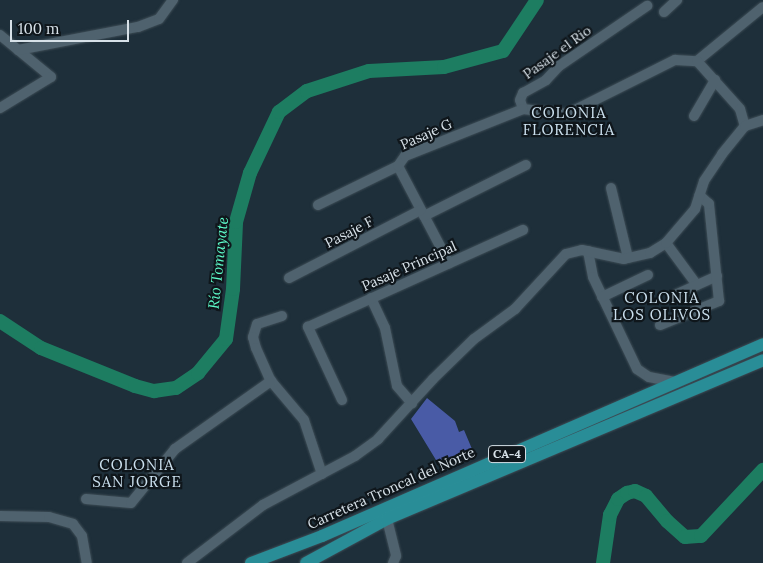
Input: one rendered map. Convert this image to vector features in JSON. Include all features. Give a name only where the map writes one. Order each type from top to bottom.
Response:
[{"type":"main road","name":"Carretera Troncal del Norte","points":[[251,563],[322,536],[763,344]]},
{"type":"main road","name":"Carretera Troncal del Norte","points":[[306,563],[387,518],[763,360]]},
{"type":"street","points":[[18,50],[138,27],[159,19],[173,0]]},
{"type":"street","points":[[664,12],[677,0]]},
{"type":"street","name":"Pasaje el Rio","points":[[523,109],[520,100],[523,92],[546,80],[559,66],[647,6]]},
{"type":"street","points":[[523,109],[567,114],[675,60],[697,61],[763,8]]},
{"type":"street","points":[[0,34],[51,77],[0,108]]},
{"type":"street","points":[[697,61],[740,109],[744,126]]},
{"type":"street","points":[[694,116],[715,80]]},
{"type":"street","name":"Pasaje G","points":[[318,205],[398,166],[405,156],[523,109]]},
{"type":"street","points":[[187,563],[263,505],[322,474],[378,439],[474,339],[515,309],[559,258],[571,251],[588,251],[628,258],[650,254],[666,243],[695,209],[708,174],[744,126],[763,120]]},
{"type":"street","name":"Pasaje F","points":[[289,278],[526,165]]},
{"type":"street","points":[[398,166],[449,263]]},
{"type":"street","points":[[611,188],[628,258]]},
{"type":"street","points":[[660,325],[719,301],[709,204],[699,195]]},
{"type":"street","name":"Pasaje Principal","points":[[342,400],[308,327],[523,230]]},
{"type":"street","points":[[666,243],[697,285]]},
{"type":"street","points":[[588,251],[590,269],[637,369],[649,377],[674,382]]},
{"type":"street","points":[[602,297],[648,275]]},
{"type":"street","points":[[677,294],[717,276]]},
{"type":"street","points":[[371,298],[385,328],[397,386],[412,403]]},
{"type":"street","points":[[282,316],[264,320],[254,331],[256,348],[271,381],[304,420],[322,474]]},
{"type":"street","points":[[86,499],[131,503],[176,449],[271,381]]},
{"type":"street","points":[[0,516],[49,517],[73,524],[82,536],[87,563]]},
{"type":"street","points":[[387,518],[396,556],[393,563]]},
{"type":"building","points":[[427,398],[455,421],[459,432],[464,430],[472,449],[439,465],[411,419]]},
{"type":"waterway","name":"Río Tomayate","points":[[0,321],[41,348],[135,386],[154,391],[176,388],[198,373],[226,339],[233,289],[236,222],[250,173],[279,112],[307,91],[369,71],[444,67],[503,51],[537,0]]},
{"type":"waterway","points":[[603,563],[610,515],[618,499],[627,493],[635,491],[646,496],[667,521],[685,537],[701,536],[763,470]]},
{"type":"district","name":"COLONIA FLORENCIA","points":[[569,120]]},
{"type":"district","name":"COLONIA LOS OLIVOS","points":[[662,306]]},
{"type":"district","name":"COLONIA SAN JORGE","points":[[137,472]]}]
